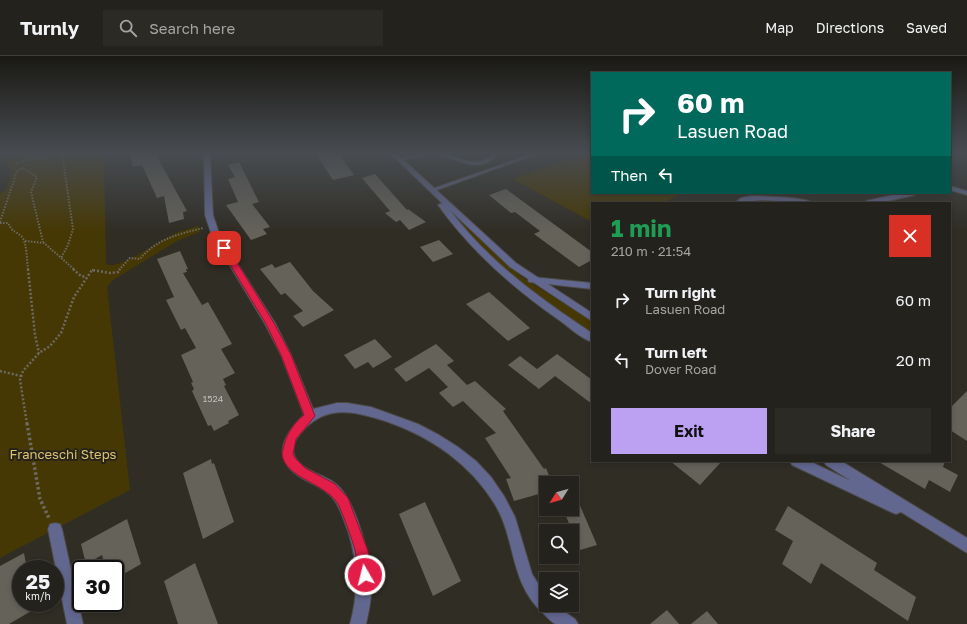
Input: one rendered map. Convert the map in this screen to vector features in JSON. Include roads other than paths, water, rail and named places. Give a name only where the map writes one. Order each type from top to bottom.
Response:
[{"type":"street","points":[[208,180],[209,215],[216,236],[270,323],[286,355],[310,416]]},
{"type":"street","points":[[421,180],[506,260],[532,280],[591,317]]},
{"type":"street","points":[[951,188],[967,193]]},
{"type":"street","points":[[432,190],[456,224],[502,272],[543,306],[591,337]]},
{"type":"street","points":[[873,202],[908,194]]},
{"type":"street","points":[[740,202],[743,199],[754,197],[800,202]]},
{"type":"street","points":[[532,280],[591,286]]},
{"type":"street","points":[[358,624],[365,589],[365,575],[361,551],[343,502],[331,487],[302,472],[292,462],[288,454],[291,438],[303,422],[316,412],[326,409],[346,407],[365,410],[397,420],[427,433],[449,446],[467,460],[487,481],[500,499],[510,520],[522,568],[534,592],[552,613],[570,624]]},
{"type":"street","points":[[798,462],[930,524]]},
{"type":"street","points":[[832,462],[967,546]]},
{"type":"street","points":[[55,529],[75,624]]},
{"type":"lane","points":[[432,190],[462,180]]},
{"type":"park label","name":"Franceschi Steps","points":[[63,454]]}]
